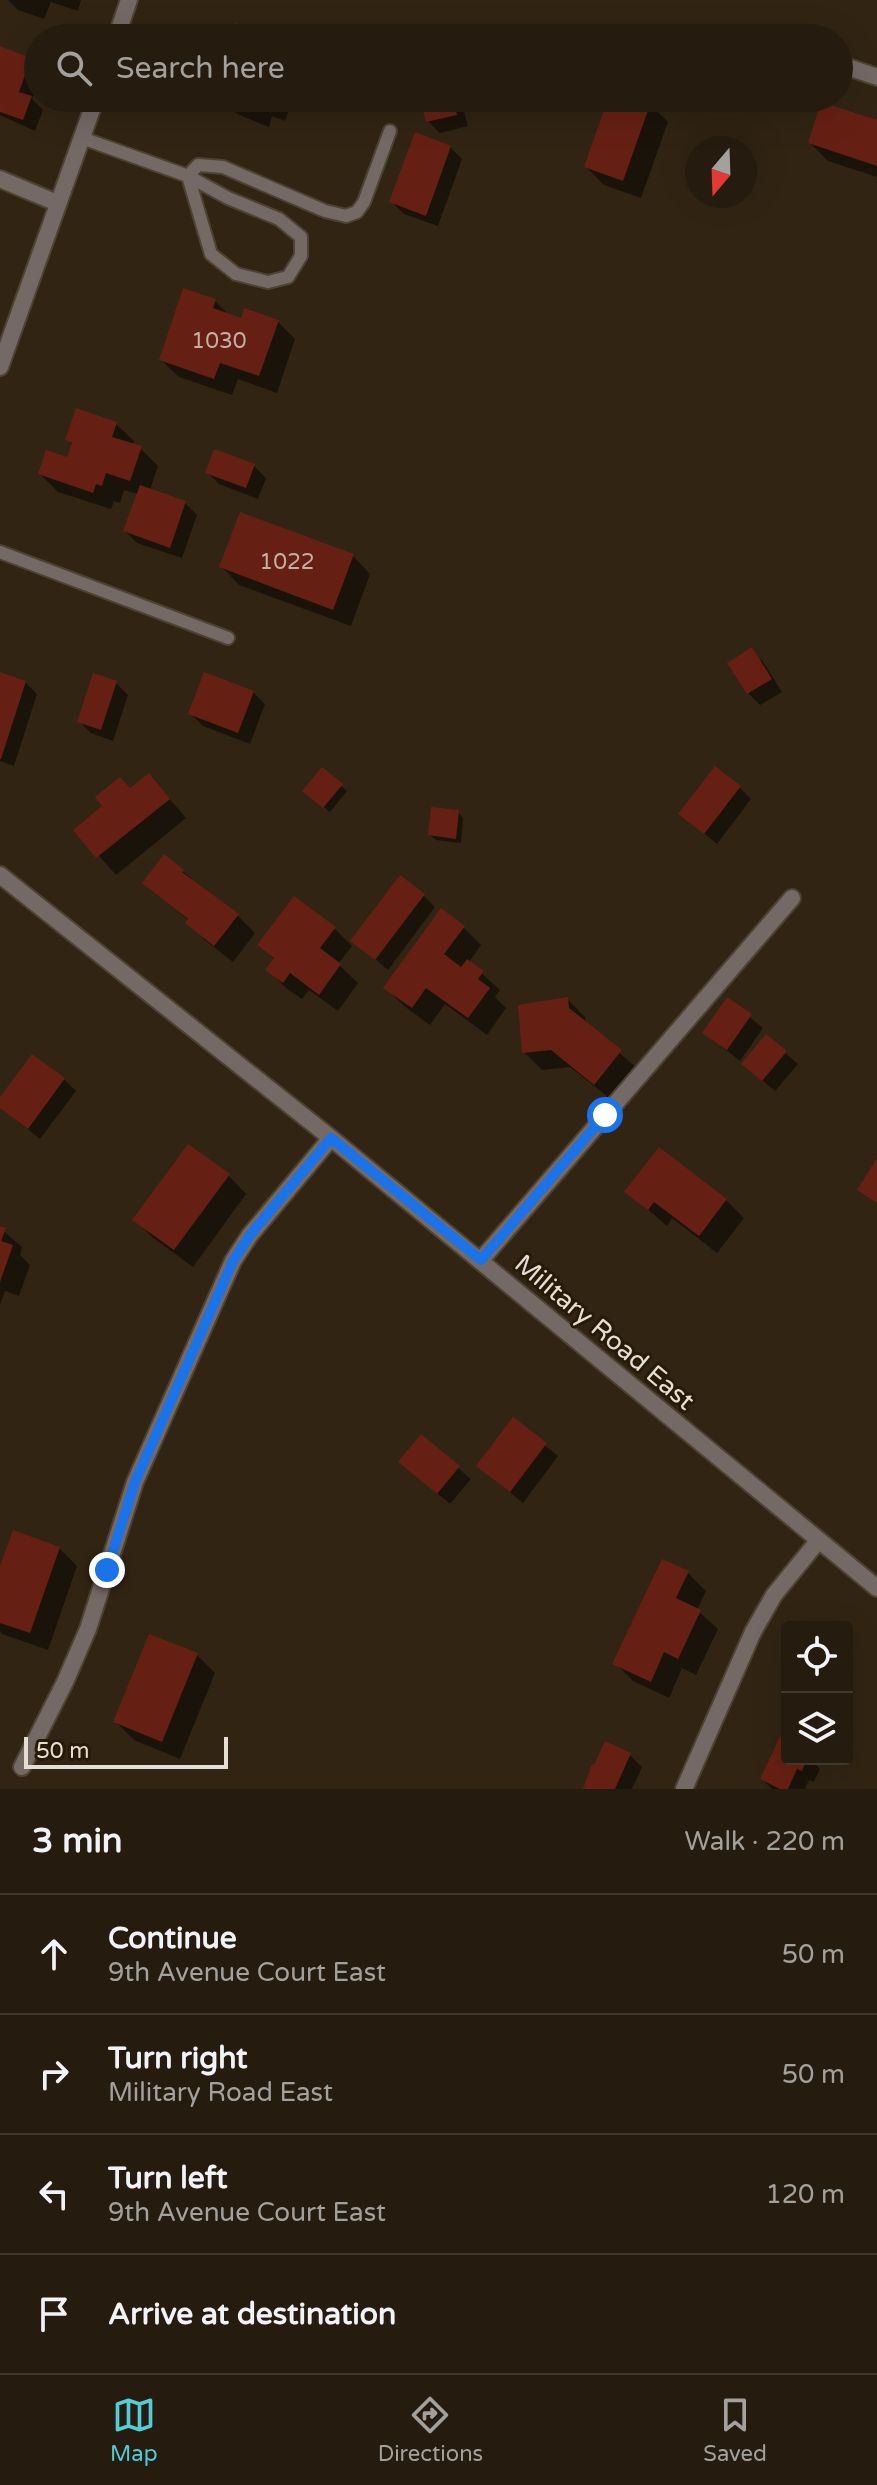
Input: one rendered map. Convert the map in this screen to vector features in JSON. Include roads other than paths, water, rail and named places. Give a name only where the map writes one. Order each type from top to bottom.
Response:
[{"type":"street","points":[[121,24],[129,0]]},
{"type":"street","points":[[853,69],[877,77]]},
{"type":"street","points":[[0,367],[91,112]]},
{"type":"street","points":[[0,179],[57,203]]},
{"type":"street","name":"Military Road East","points":[[0,875],[331,1138],[877,1588]]},
{"type":"street","points":[[481,1260],[792,898]]},
{"type":"street","points":[[22,1767],[88,1629],[135,1482],[233,1261],[250,1235],[331,1138]]},
{"type":"street","points":[[684,1789],[753,1632],[774,1595],[818,1541]]},
{"type":"lane","points":[[188,176],[198,165],[223,167],[325,211],[346,216],[357,212],[364,202],[390,131]]},
{"type":"lane","points":[[82,138],[188,176],[228,198],[279,219],[301,237],[301,256],[288,277],[268,282],[236,274],[211,254],[188,176]]},
{"type":"lane","points":[[0,552],[228,638]]}]
